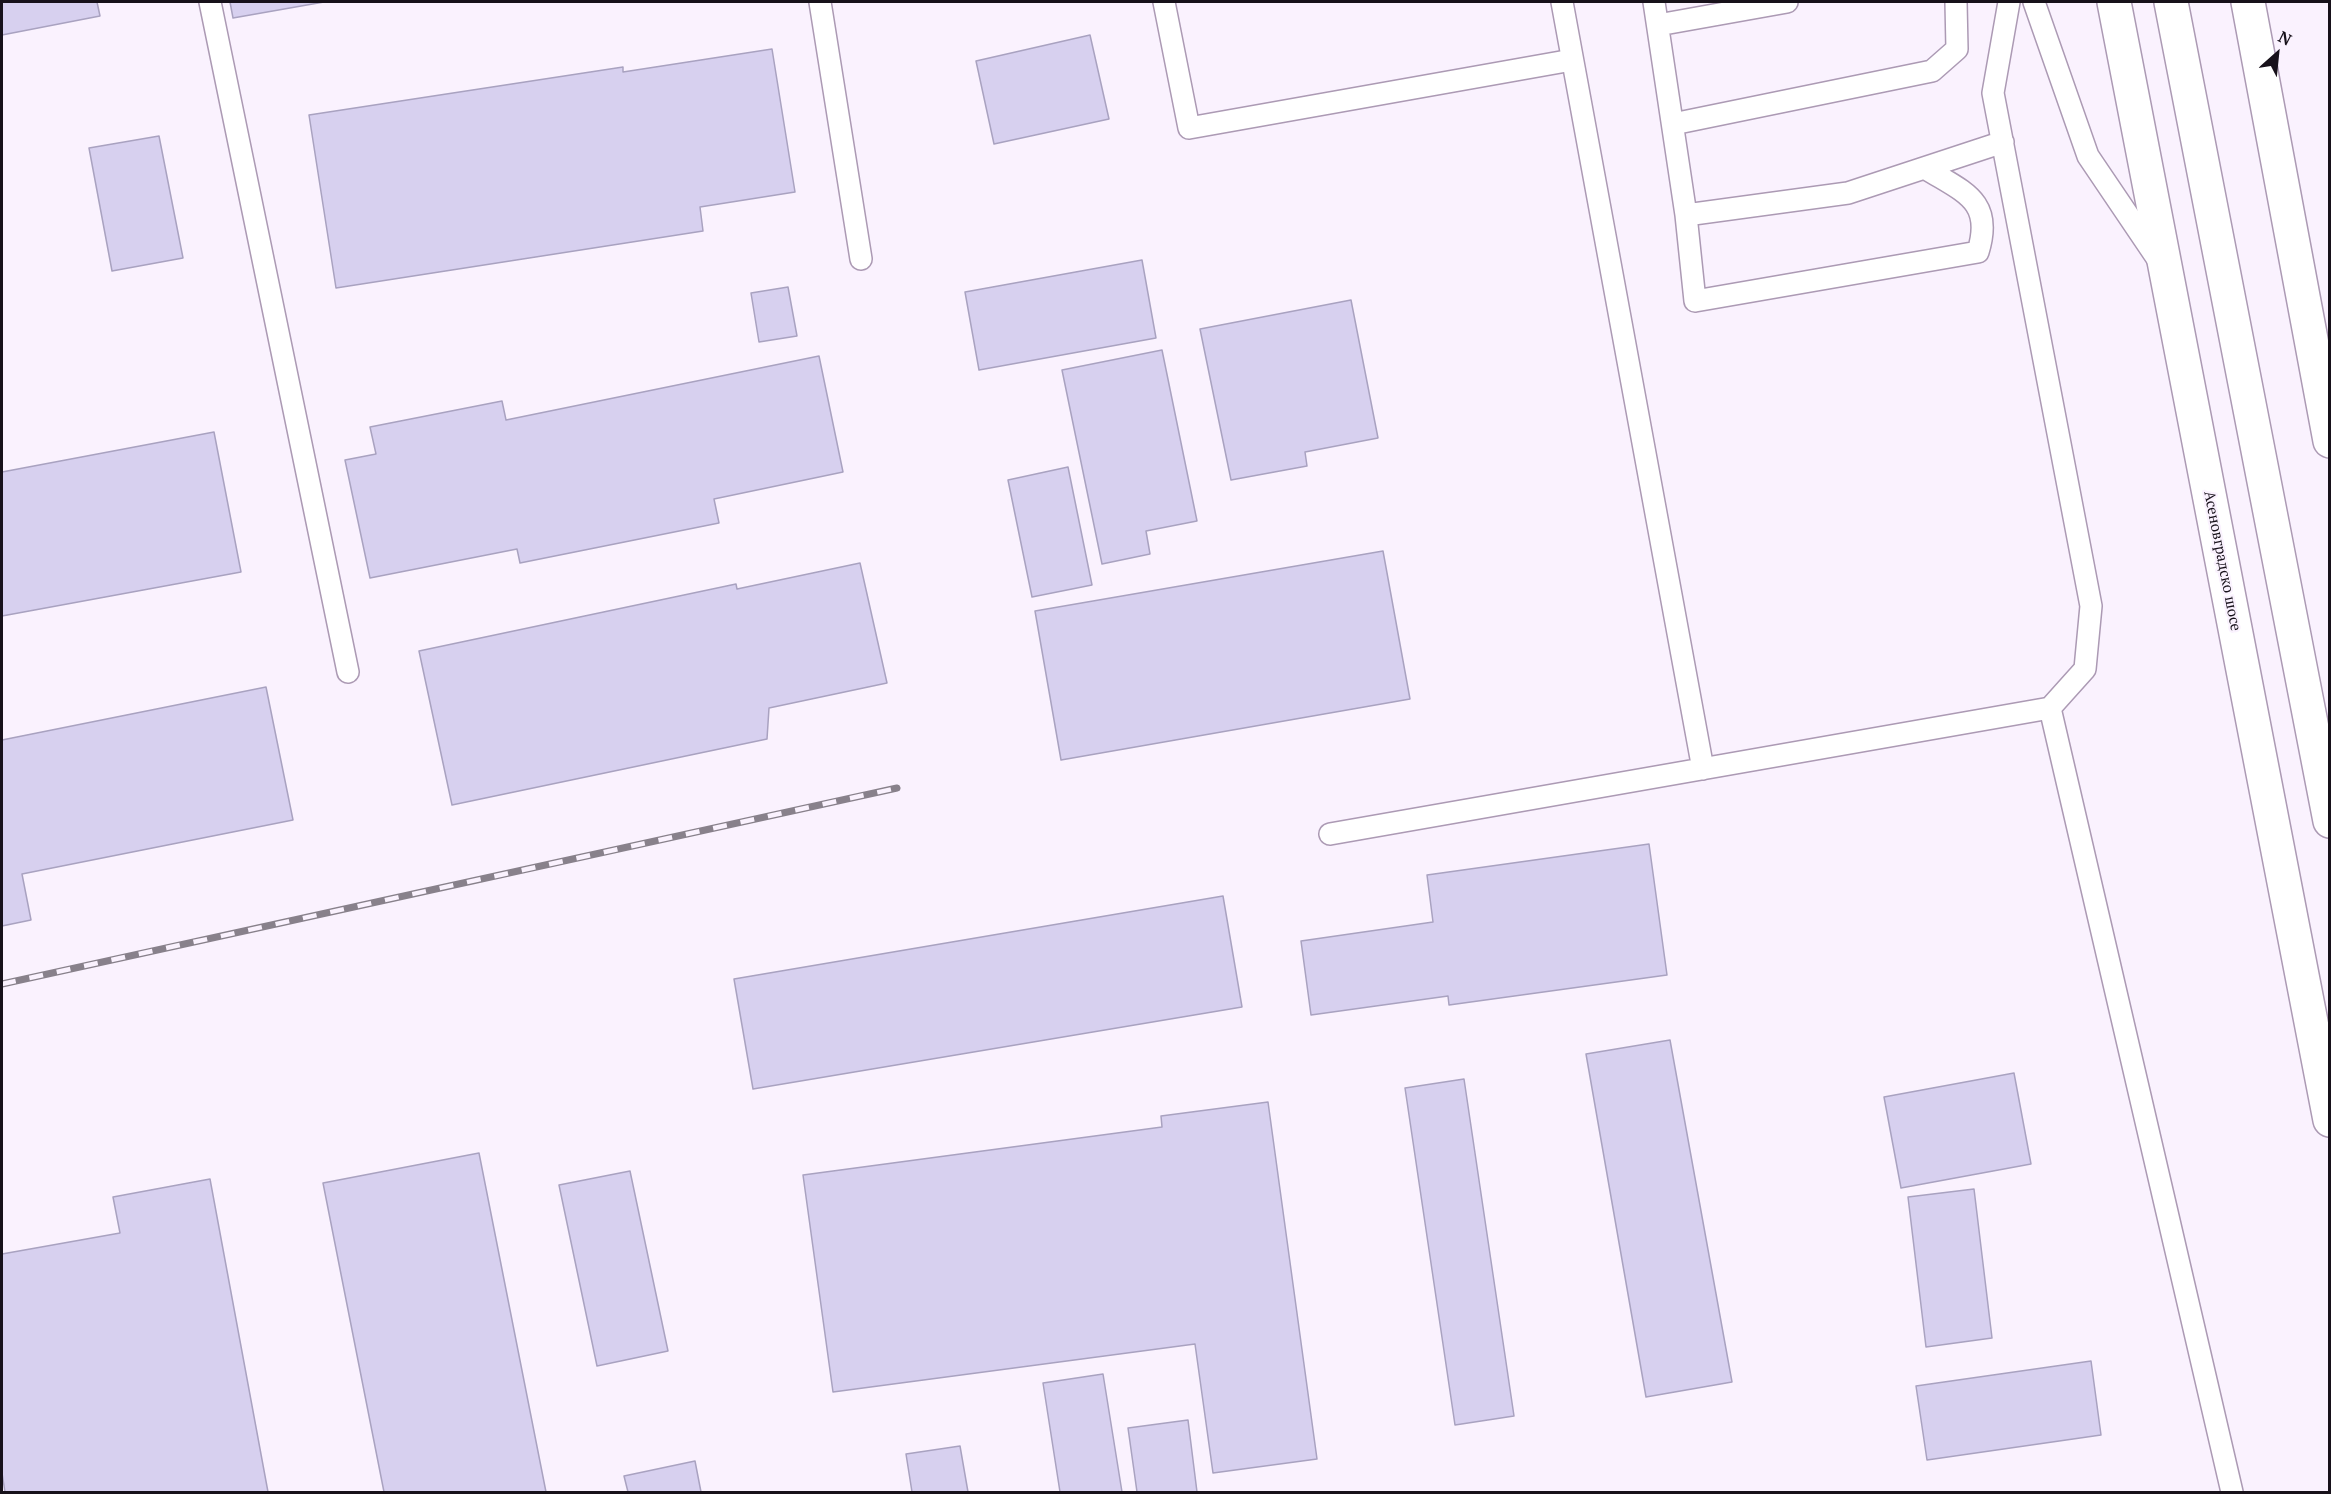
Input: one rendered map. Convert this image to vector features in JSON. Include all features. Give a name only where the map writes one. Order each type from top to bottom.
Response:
[{"type":"main road","name":"Асеновградско шосе","points":[[2114,2],[2330,1120]]},
{"type":"main road","points":[[2171,2],[2330,821]]},
{"type":"main road","points":[[2248,2],[2330,441]]},
{"type":"lane","points":[[210,2],[348,672]]},
{"type":"lane","points":[[820,2],[861,259]]},
{"type":"lane","points":[[1164,2],[1189,128],[1572,60]]},
{"type":"lane","points":[[1562,2],[1702,769]]},
{"type":"lane","points":[[1654,2],[1686,215],[1695,301],[1978,252],[1984,233],[1980,209],[1967,195],[1925,168]]},
{"type":"lane","points":[[1658,25],[1787,2]]},
{"type":"lane","points":[[1673,124],[1932,71],[1957,49],[1956,2]]},
{"type":"lane","points":[[1330,834],[2050,708],[2085,669],[2091,606],[1993,93],[2009,2]]},
{"type":"lane","points":[[2034,2],[2088,156],[2166,272]]},
{"type":"lane","points":[[1686,215],[1848,193],[2003,142]]},
{"type":"lane","points":[[2050,708],[2232,1492]]},
{"type":"building","points":[[2,2],[97,2],[100,16],[2,35]]},
{"type":"building","points":[[230,2],[324,2],[233,18]]},
{"type":"building","points":[[1090,35],[1109,119],[994,144],[976,61]]},
{"type":"building","points":[[772,49],[795,192],[700,207],[703,231],[336,288],[309,115],[623,67],[623,72]]},
{"type":"building","points":[[159,136],[183,258],[112,271],[89,148]]},
{"type":"building","points":[[1142,260],[1156,338],[979,370],[965,292]]},
{"type":"building","points":[[788,287],[797,336],[759,342],[751,293]]},
{"type":"building","points":[[1351,300],[1378,438],[1305,452],[1307,466],[1231,480],[1200,329]]},
{"type":"building","points":[[1162,350],[1197,521],[1146,531],[1150,554],[1102,564],[1062,370]]},
{"type":"building","points":[[819,356],[843,472],[714,499],[719,523],[520,563],[517,549],[370,578],[345,460],[376,454],[370,427],[502,401],[506,420]]},
{"type":"building","points":[[214,432],[241,572],[2,616],[2,472]]},
{"type":"building","points":[[1068,467],[1092,585],[1032,597],[1008,480]]},
{"type":"building","points":[[1383,551],[1410,699],[1061,760],[1035,611]]},
{"type":"building","points":[[860,563],[887,683],[769,708],[767,739],[452,805],[419,651],[736,584],[737,589]]},
{"type":"building","points":[[266,687],[293,820],[22,874],[31,920],[2,926],[2,740]]},
{"type":"building","points":[[1649,844],[1667,975],[1449,1005],[1448,996],[1311,1015],[1301,941],[1433,922],[1427,875]]},
{"type":"building","points":[[1223,896],[1242,1007],[753,1089],[734,979]]},
{"type":"building","points":[[1670,1040],[1732,1382],[1646,1397],[1586,1054]]},
{"type":"building","points":[[2014,1073],[2031,1164],[1901,1188],[1884,1097]]},
{"type":"building","points":[[1464,1079],[1514,1416],[1455,1425],[1405,1088]]},
{"type":"building","points":[[1268,1102],[1317,1459],[1213,1473],[1195,1344],[833,1392],[803,1175],[1162,1127],[1161,1116]]},
{"type":"building","points":[[479,1153],[546,1492],[384,1492],[323,1183]]},
{"type":"building","points":[[630,1171],[668,1351],[597,1366],[559,1185]]},
{"type":"building","points":[[210,1179],[268,1492],[5,1492],[2,1473],[2,1254],[120,1233],[113,1197]]},
{"type":"building","points":[[1974,1189],[1992,1338],[1926,1347],[1908,1197]]},
{"type":"building","points":[[2091,1361],[2101,1435],[1927,1460],[1916,1386]]},
{"type":"building","points":[[1103,1374],[1122,1492],[1060,1492],[1043,1383]]},
{"type":"building","points":[[1188,1420],[1197,1492],[1137,1492],[1128,1428]]},
{"type":"building","points":[[960,1446],[968,1492],[912,1492],[906,1454]]},
{"type":"building","points":[[695,1461],[701,1492],[628,1492],[624,1476]]},
{"type":"railway","points":[[2,984],[897,788]]}]
